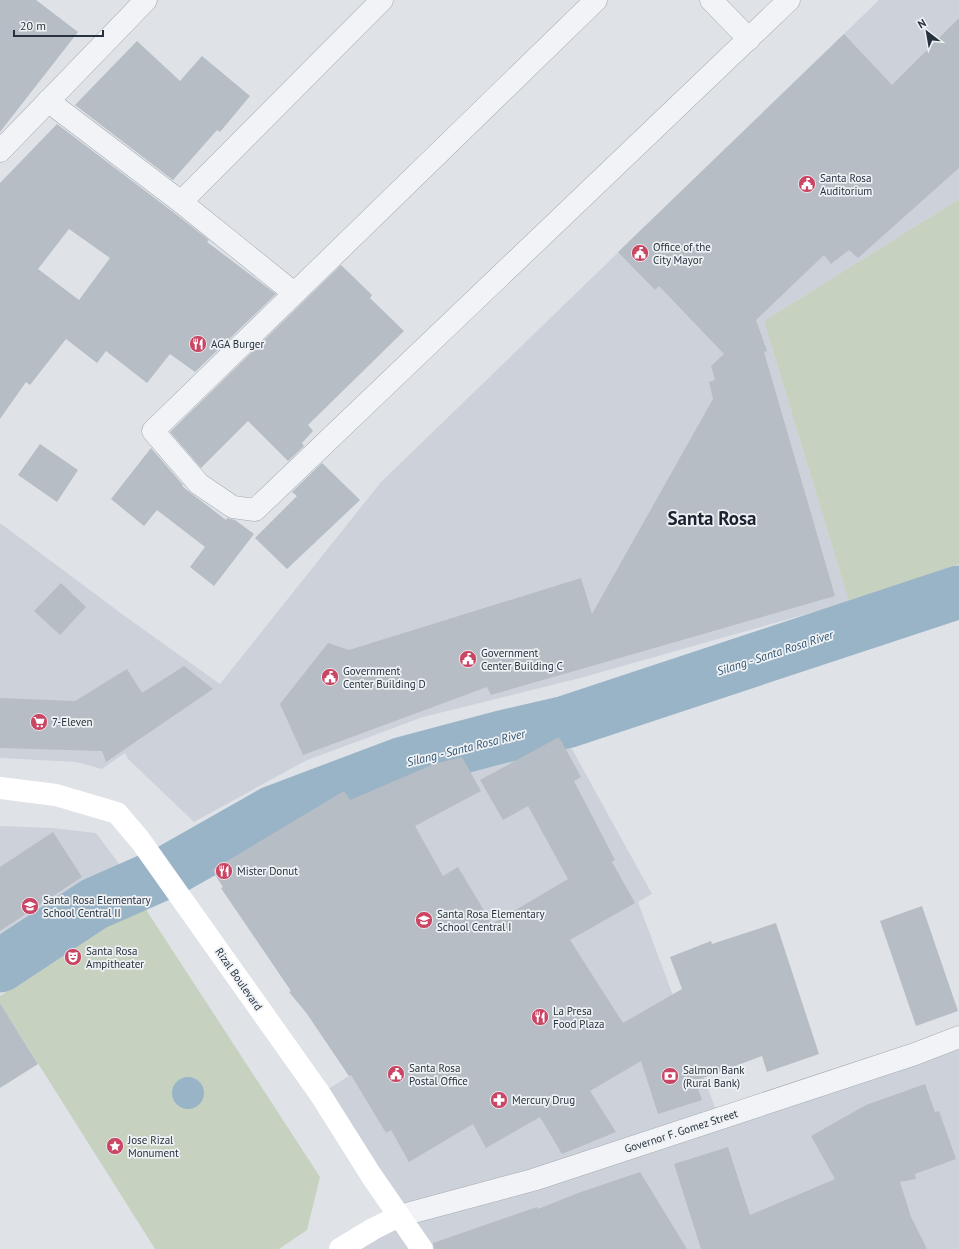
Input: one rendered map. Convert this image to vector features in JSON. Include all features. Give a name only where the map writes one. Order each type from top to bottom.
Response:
[{"type":"main road","name":"Rizal Boulevard","points":[[0,788],[56,795],[117,813],[140,840],[182,897],[320,1094],[371,1175],[422,1249]]},
{"type":"main road","points":[[340,1249],[373,1229],[399,1216]]},
{"type":"street","points":[[0,151],[146,0]]},
{"type":"street","points":[[181,202],[382,0]]},
{"type":"street","points":[[596,0],[153,431],[199,484],[233,507],[255,510],[789,0]]},
{"type":"street","points":[[710,0],[749,39]]},
{"type":"street","points":[[48,101],[181,202],[294,293]]},
{"type":"street","name":"Governor F. Gomez Street","points":[[399,1216],[533,1180],[915,1054],[959,1037]]},
{"type":"shaded area","points":[[879,0],[959,0],[959,199],[764,321],[849,602],[584,677],[423,717],[305,761],[194,822],[128,759],[125,753],[102,769],[76,762],[0,758],[0,523],[122,614],[220,684],[381,482]]},
{"type":"shaded area","points":[[562,731],[652,894],[638,902],[719,1118],[959,1037],[959,1249],[340,1249],[399,1216],[320,1094],[349,1076],[221,888],[355,807],[351,799],[434,764]]},
{"type":"shaded area","name":"Santa Rosa Elementary School Central II","points":[[0,826],[52,828],[96,833],[120,865],[0,947]]},
{"type":"green space","points":[[959,199],[959,564],[849,602],[764,321]]},
{"type":"green space","points":[[141,902],[320,1177],[307,1230],[279,1249],[155,1249],[0,1003],[0,996]]},
{"type":"water","points":[[185,1077],[191,1077],[201,1084],[204,1093],[203,1099],[197,1106],[191,1109],[185,1109],[175,1102],[172,1096],[172,1090],[179,1080]]},
{"type":"building","points":[[0,0],[36,0],[78,32],[0,132]]},
{"type":"building","points":[[959,18],[959,168],[858,258],[849,250],[831,264],[824,255],[756,320],[767,351],[764,352],[835,596],[491,695],[487,687],[303,755],[280,704],[328,643],[349,650],[581,578],[592,614],[713,399],[709,382],[715,380],[711,366],[724,354],[659,286],[655,290],[618,252],[844,34],[892,85]]},
{"type":"building","points":[[137,41],[180,81],[202,56],[250,96],[220,132],[217,130],[173,180],[75,105]]},
{"type":"building","points":[[57,124],[173,212],[209,240],[207,242],[276,294],[195,372],[170,354],[147,383],[106,351],[97,363],[66,339],[30,385],[26,382],[0,419],[0,183]],"holes":[[[69,229],[110,258],[79,300],[38,269]]]},
{"type":"building","points":[[341,265],[372,295],[370,298],[404,331],[308,425],[313,431],[302,443],[304,446],[288,461],[248,421],[201,468],[170,432]]},
{"type":"building","points":[[40,444],[78,470],[57,502],[18,475]]},
{"type":"building","points":[[151,448],[183,485],[182,486],[226,520],[227,518],[235,520],[254,534],[214,586],[190,567],[205,547],[157,510],[144,526],[111,499]]},
{"type":"building","points":[[322,463],[360,500],[287,569],[255,538],[297,496],[292,492]]},
{"type":"building","points":[[61,583],[86,607],[60,635],[34,611]]},
{"type":"building","points":[[184,666],[213,689],[106,762],[102,751],[0,748],[0,698],[75,701],[127,669],[142,693]]},
{"type":"building","points":[[559,737],[581,777],[574,781],[615,860],[612,862],[635,903],[570,940],[623,1023],[682,989],[670,957],[711,941],[712,944],[776,923],[819,1054],[767,1072],[762,1056],[695,1081],[702,1100],[658,1114],[641,1061],[590,1091],[616,1132],[562,1154],[540,1117],[486,1148],[473,1124],[409,1162],[391,1130],[386,1133],[351,1075],[349,1076],[308,1015],[289,992],[291,991],[221,888],[223,887],[212,870],[344,791],[350,800],[434,764],[462,757],[481,791],[415,826],[443,876],[458,867],[492,924],[568,879],[528,806],[503,820],[480,780]]},
{"type":"building","points":[[53,832],[82,877],[0,931],[0,867]]},
{"type":"building","points":[[922,906],[958,1011],[916,1026],[880,921]]},
{"type":"building","points":[[0,1003],[38,1064],[0,1088]]},
{"type":"building","points":[[925,1084],[935,1112],[939,1111],[956,1159],[915,1174],[916,1179],[900,1182],[911,1217],[927,1249],[701,1249],[674,1164],[728,1147],[750,1215],[835,1179],[811,1136],[866,1105]]},
{"type":"building","points":[[640,1172],[687,1249],[434,1249],[433,1243],[537,1207],[538,1209],[578,1193]]},
{"type":"waterway","name":"Silang - Santa Rosa River","points":[[0,966],[94,904],[169,871],[273,812],[403,763],[501,737],[566,722],[959,592]]},
{"type":"place","name":"Santa Rosa Auditorium","points":[[807,184]]},
{"type":"place","name":"Office of the City Mayor","points":[[640,253]]},
{"type":"place","name":"AGA Burger","points":[[198,344]]},
{"type":"place","name":"Government Center Building C","points":[[468,659]]},
{"type":"place","name":"Government Center Building D","points":[[330,677]]},
{"type":"place","name":"7-Eleven","points":[[39,722]]},
{"type":"place","name":"Mister Donut","points":[[224,871]]},
{"type":"place","name":"Santa Rosa Elementary School Central II","points":[[30,906]]},
{"type":"place","name":"Santa Rosa Elementary School Central I","points":[[424,920]]},
{"type":"place","name":"Santa Rosa Ampitheater","points":[[73,957]]},
{"type":"place","name":"La Presa Food Plaza","points":[[540,1017]]},
{"type":"place","name":"Santa Rosa Postal Office","points":[[396,1074]]},
{"type":"place","name":"Salmon Bank (Rural Bank)","points":[[670,1076]]},
{"type":"place","name":"Mercury Drug","points":[[499,1100]]},
{"type":"place","name":"Jose Rizal Monument","points":[[115,1146]]},
{"type":"district","name":"Santa Rosa","points":[[712,518]]}]
